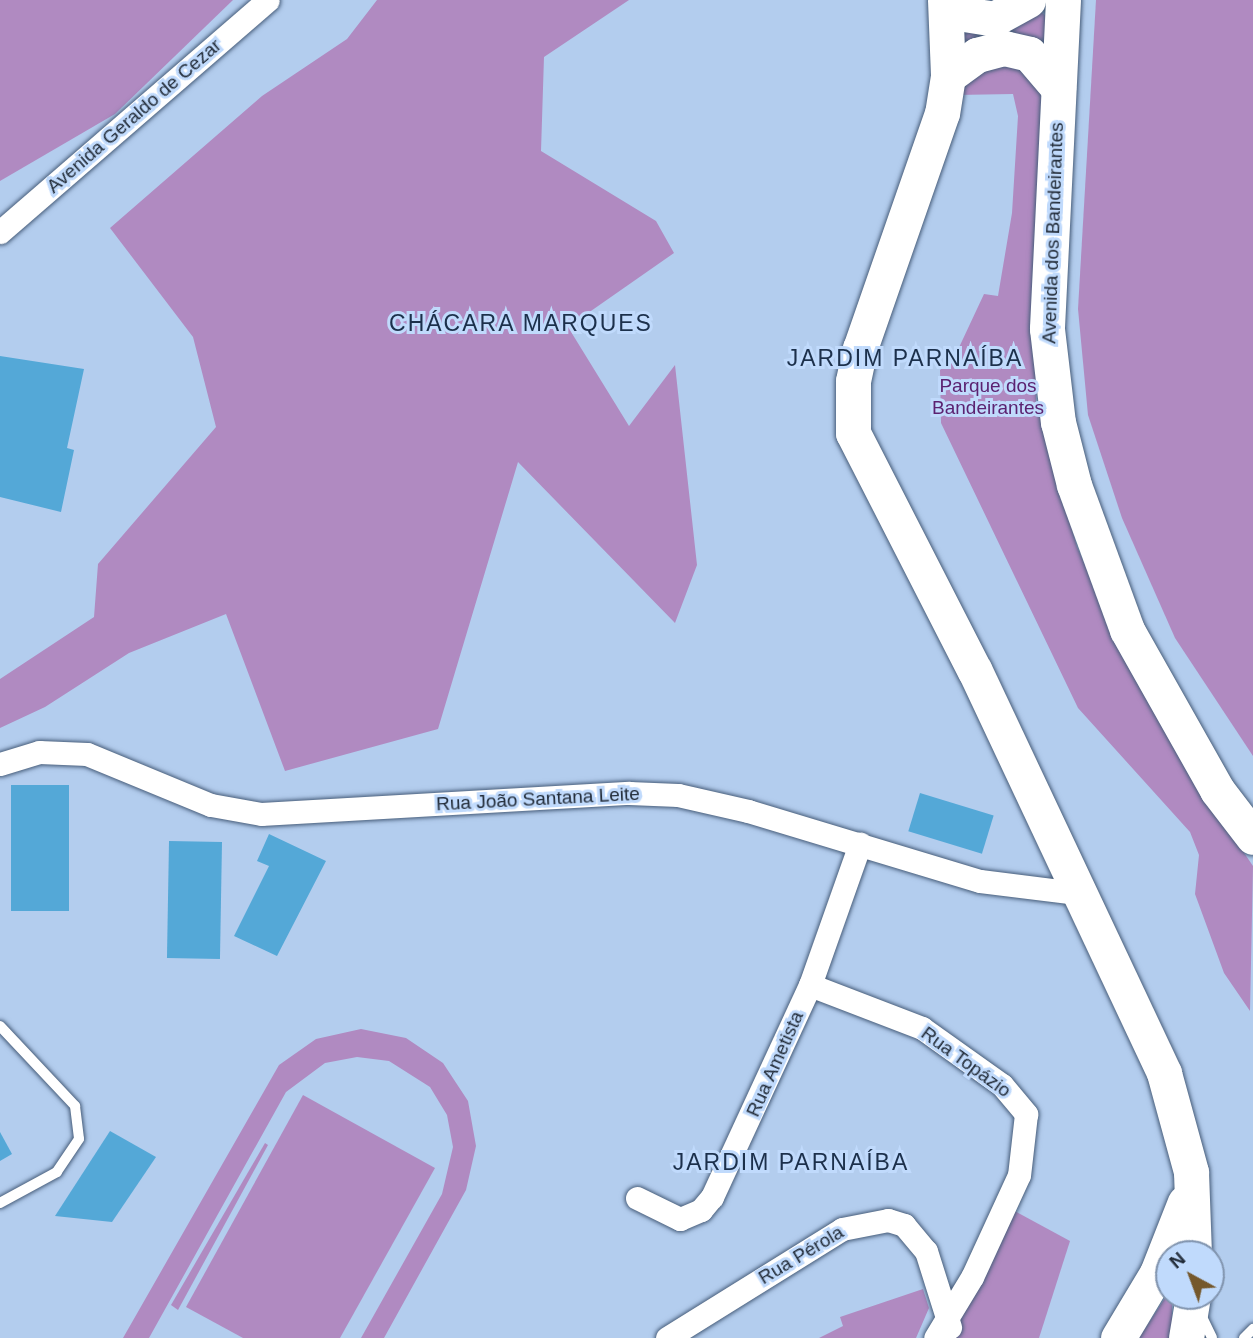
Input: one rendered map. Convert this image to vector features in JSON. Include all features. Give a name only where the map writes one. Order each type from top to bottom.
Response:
[{"type":"main road","points":[[946,0],[964,14],[994,19],[1028,0]]},
{"type":"main road","points":[[946,0],[948,76],[928,162],[898,233],[860,348],[853,381],[853,433],[975,671],[1077,893],[1164,1073],[1192,1172],[1194,1240]]},
{"type":"main road","name":"Avenida dos Bandeirantes","points":[[1063,0],[1048,340],[1058,422],[1074,485],[1127,630],[1217,790],[1253,838]]},
{"type":"main road","points":[[948,76],[977,55],[1004,48],[1029,54],[1058,88]]},
{"type":"main road","points":[[1118,1338],[1170,1246],[1192,1172]]},
{"type":"main road","points":[[1186,1338],[1191,1310]]},
{"type":"street","name":"Avenida Geraldo de Cezar","points":[[0,232],[268,0]]},
{"type":"street","name":"Rua João Santana Leite","points":[[0,764],[39,752],[87,754],[211,805],[261,814],[629,793],[678,795],[860,844],[980,881],[1077,893]]},
{"type":"street","name":"Rua Ametista","points":[[637,1198],[680,1219],[701,1210],[712,1197],[810,985],[860,844]]},
{"type":"street","name":"Rua Topázio","points":[[810,985],[922,1028],[1002,1084],[1026,1114],[1019,1175],[951,1328]]},
{"type":"street","name":"Rua Pérola","points":[[667,1338],[842,1229],[867,1220],[904,1225],[917,1237],[951,1328]]},
{"type":"street","points":[[935,1338],[951,1328]]},
{"type":"lane","points":[[0,1026],[75,1106],[79,1139],[57,1172],[0,1203]]},
{"type":"lane","points":[[1199,1310],[1212,1338]]},
{"type":"lane","points":[[1244,1338],[1253,1329]]},
{"type":"green space","points":[[0,0],[233,0],[115,114],[0,181]]},
{"type":"green space","points":[[377,0],[629,0],[544,57],[541,151],[656,221],[674,253],[568,327],[629,426],[675,365],[697,565],[675,623],[518,462],[438,729],[285,771],[226,614],[129,653],[45,707],[0,728],[0,679],[94,617],[98,564],[216,427],[193,337],[110,228],[262,96],[347,39]]},
{"type":"green space","points":[[1096,0],[1253,0],[1253,756],[1175,638],[1122,518],[1088,415],[1078,309]]},
{"type":"green space","points":[[1041,12],[1046,16],[1044,45],[962,50],[962,27],[990,31],[1018,27]]},
{"type":"green space","name":"Parque dos Bandeirantes","points":[[1014,59],[1041,92],[1036,402],[1077,547],[1122,648],[1207,798],[1253,866],[1250,1011],[1224,973],[1195,894],[1199,855],[1190,832],[1078,708],[941,423],[940,370],[955,356],[984,294],[998,296],[1012,213],[1018,116],[1013,94],[956,95],[965,77]]},
{"type":"green space","points":[[361,1029],[406,1038],[443,1063],[468,1101],[476,1146],[466,1190],[384,1338],[361,1338],[442,1194],[453,1147],[447,1115],[430,1087],[389,1061],[357,1057],[325,1063],[286,1092],[149,1338],[123,1338],[279,1065],[316,1039]]},
{"type":"green space","points":[[303,1095],[435,1168],[340,1338],[243,1338],[186,1307]]},
{"type":"green space","points":[[265,1143],[268,1145],[178,1310],[171,1305]]},
{"type":"green space","points":[[1013,1210],[1070,1241],[1039,1338],[944,1338]]},
{"type":"green space","points":[[923,1289],[929,1308],[916,1338],[819,1338],[843,1326],[840,1317]]},
{"type":"green space","points":[[1157,1310],[1172,1310],[1172,1338],[1139,1338]]},
{"type":"building","points":[[0,356],[84,369],[67,448],[74,450],[61,512],[0,497]]},
{"type":"building","points":[[11,785],[69,785],[69,911],[11,911]]},
{"type":"building","points":[[920,793],[994,816],[982,854],[908,831]]},
{"type":"building","points":[[269,834],[326,861],[277,956],[234,936],[269,866],[257,861]]},
{"type":"building","points":[[169,841],[222,842],[220,959],[167,958]]},
{"type":"building","points":[[110,1131],[156,1157],[112,1222],[55,1216]]},
{"type":"building","points":[[0,1132],[12,1154],[0,1161]]},
{"type":"district","name":"CHÁCARA MARQUES","points":[[521,323]]},
{"type":"district","name":"JARDIM PARNAÍBA","points":[[905,358]]},
{"type":"district","name":"JARDIM PARNAÍBA","points":[[791,1162]]}]
